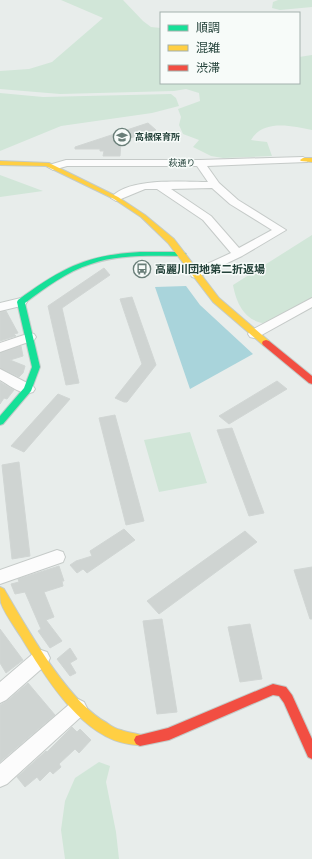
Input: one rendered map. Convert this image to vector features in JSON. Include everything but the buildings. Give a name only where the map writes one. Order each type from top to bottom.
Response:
[{"type":"street","name":"萩通り","points":[[53,167],[66,163],[200,163],[307,160]]},
{"type":"street","points":[[0,163],[43,163],[116,198],[144,216],[171,241],[216,300],[254,334],[312,381]]},
{"type":"street","points":[[196,274],[238,254],[280,230],[234,202],[214,185],[200,163]]},
{"type":"street","points":[[158,185],[207,218],[238,254]]},
{"type":"street","points":[[116,198],[144,186],[214,185]]},
{"type":"street","points":[[0,307],[21,302],[36,290],[70,271],[98,259],[144,255],[182,254]]},
{"type":"street","points":[[0,422],[28,389],[36,367],[21,302]]},
{"type":"street","points":[[254,334],[312,302]]},
{"type":"street","points":[[0,348],[30,338]]},
{"type":"street","points":[[0,374],[28,389]]},
{"type":"street","points":[[0,576],[57,557]]},
{"type":"street","points":[[0,592],[41,658],[78,708],[94,722],[116,735],[140,740],[160,737],[273,689],[282,692],[288,699],[312,753]]},
{"type":"street","points":[[0,694],[41,658]]},
{"type":"street","points":[[0,777],[78,708]]},
{"type":"green space","points":[[61,0],[123,0],[143,21],[151,27],[160,28],[160,84],[300,84],[300,57],[312,55],[312,130],[287,126],[263,129],[256,133],[251,140],[267,142],[272,156],[223,158],[211,156],[193,147],[199,140],[183,134],[179,125],[181,117],[178,109],[200,101],[199,93],[186,89],[174,91],[60,94],[0,89],[0,71],[29,69],[52,62],[103,18]]},
{"type":"green space","points":[[278,0],[312,0],[312,7],[280,10],[272,8],[273,2]]},
{"type":"green space","points":[[0,93],[43,97],[171,94],[176,98],[179,106],[152,113],[61,126],[0,151]]},
{"type":"green space","points":[[0,175],[43,191],[0,197]]},
{"type":"green space","points":[[312,235],[312,300],[263,323],[251,318],[239,304],[233,285]]},
{"type":"green space","points":[[190,432],[207,483],[159,492],[144,440]]},
{"type":"green space","points":[[99,762],[110,766],[106,782],[116,832],[119,859],[65,859],[61,830],[65,801],[75,778]]},
{"type":"water","points":[[186,286],[200,305],[253,354],[190,389],[155,287]]},
{"type":"traffic: fast","points":[[0,422],[28,389],[36,367],[21,302],[58,276],[88,262],[109,257],[130,255],[182,254]]},
{"type":"traffic: slow","points":[[303,160],[312,160]]},
{"type":"traffic: slow","points":[[0,163],[47,164],[116,198],[143,216],[171,241],[216,300],[266,343]]},
{"type":"traffic: slow","points":[[0,592],[36,652],[67,694],[83,712],[101,726],[119,736],[140,740]]},
{"type":"traffic: jam","points":[[266,343],[312,381]]},
{"type":"traffic: jam","points":[[140,740],[169,734],[273,689],[282,691],[288,699],[312,753]]},
{"type":"place","name":"高根保育所","points":[[122,137]]},
{"type":"place","name":"高麗川団地第二折返場","points":[[142,269]]}]
